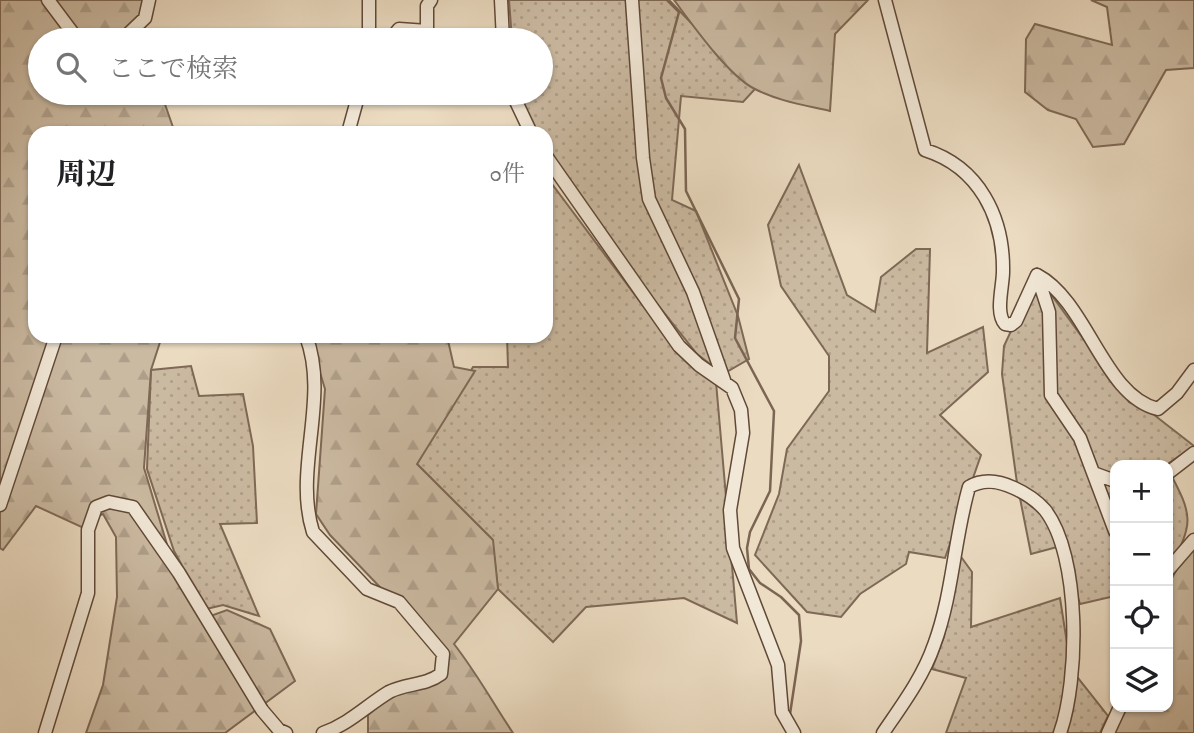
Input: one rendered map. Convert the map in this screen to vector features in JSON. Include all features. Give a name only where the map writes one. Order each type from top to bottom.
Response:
[{"type":"street","points":[[48,0],[69,28]]},
{"type":"street","points":[[135,28],[145,18],[149,0]]},
{"type":"street","points":[[369,0],[369,28]]},
{"type":"street","points":[[427,28],[427,6],[431,0]]},
{"type":"street","points":[[501,0],[502,28]]},
{"type":"street","points":[[632,0],[643,158],[649,199],[693,292],[724,380]]},
{"type":"street","points":[[885,0],[925,150],[945,156],[969,175],[980,187],[996,216],[1003,270],[1000,316],[1004,324],[1011,325],[1016,321],[1037,275]]},
{"type":"street","points":[[350,126],[356,105]]},
{"type":"street","points":[[518,105],[528,126]]},
{"type":"street","points":[[553,166],[679,346],[699,365],[733,388],[741,410],[743,433],[730,510],[733,548],[778,665],[782,712],[794,733]]},
{"type":"street","points":[[1037,275],[1048,281],[1057,291],[1082,323],[1129,395],[1143,405],[1158,409],[1177,393],[1194,370]]},
{"type":"street","points":[[1037,275],[1049,312],[1051,395],[1080,438],[1096,474],[1112,523]]},
{"type":"street","points":[[0,505],[54,343]]},
{"type":"street","points":[[307,343],[316,387],[308,472],[313,532],[367,589],[399,602],[443,654],[441,674],[429,683],[392,691],[344,726],[323,733]]},
{"type":"street","points":[[1173,468],[1194,453]]},
{"type":"street","points":[[1096,474],[1110,479]]},
{"type":"street","points":[[883,733],[914,687],[934,646],[946,604],[969,487],[976,482],[991,481],[1017,489],[1044,509],[1064,553],[1074,605],[1068,711],[1060,733]]},
{"type":"street","points":[[45,733],[88,593],[88,530],[96,507],[109,502],[133,507],[178,573],[262,710],[281,732]]},
{"type":"street","points":[[1173,564],[1194,540]]},
{"type":"street","points":[[1108,733],[1118,712]]},
{"type":"green space","points":[[0,0],[145,0],[145,28],[28,28],[28,105],[165,105],[173,126],[28,126],[28,343],[160,343],[151,370],[144,468],[172,561],[205,618],[227,610],[270,629],[295,681],[225,733],[86,733],[103,685],[117,597],[116,537],[103,514],[88,520],[88,530],[36,506],[3,550],[0,548]]},
{"type":"green space","points":[[509,0],[669,0],[755,89],[743,102],[681,96],[672,200],[696,211],[738,316],[749,359],[723,374],[697,354],[553,173],[553,126],[532,126],[524,105],[553,105],[553,28],[511,28]]},
{"type":"green space","points":[[674,0],[868,0],[835,34],[830,111],[772,96],[743,81],[710,48]]},
{"type":"green space","points":[[1091,0],[1194,0],[1194,68],[1166,70],[1124,144],[1093,147],[1076,119],[1048,110],[1025,92],[1026,39],[1035,24],[1112,45],[1107,7]]},
{"type":"green space","points":[[799,165],[847,295],[875,312],[881,277],[916,249],[930,249],[927,353],[983,327],[988,372],[940,415],[981,455],[945,558],[909,552],[906,564],[860,594],[841,617],[807,612],[755,555],[779,494],[787,449],[829,391],[829,356],[781,286],[768,225]]},
{"type":"green space","points":[[553,185],[674,347],[716,382],[737,623],[684,598],[586,607],[553,642],[498,589],[492,539],[417,464],[473,367],[508,367],[507,343],[553,343]]},
{"type":"green space","points":[[1037,275],[1129,402],[1153,414],[1194,446],[1173,460],[1110,460],[1110,597],[1080,604],[1061,546],[1031,554],[1017,483],[1002,374],[1004,346]]},
{"type":"green space","points":[[311,343],[449,343],[454,367],[475,371],[417,464],[493,540],[498,589],[454,644],[513,733],[368,733],[368,715],[396,690],[429,683],[447,657],[330,535],[316,514],[325,389]]},
{"type":"green space","points":[[191,366],[199,396],[243,394],[253,446],[257,523],[220,524],[259,616],[223,605],[206,609],[174,551],[147,469],[151,370]]},
{"type":"green space","points":[[1173,479],[1183,499],[1188,520],[1183,541],[1173,561]]},
{"type":"green space","points":[[1194,539],[1194,733],[1111,733],[1118,712],[1173,712],[1173,576]]},
{"type":"green space","points":[[959,554],[972,572],[971,627],[1060,598],[1071,669],[1108,716],[1100,733],[946,733],[966,678],[932,669],[944,637]]},
{"type":"waterway","points":[[667,0],[679,12],[661,78],[666,98],[685,129],[686,191],[739,299],[735,338],[774,411],[770,491],[750,532],[747,548],[749,569],[760,583],[781,597],[799,615],[801,641],[790,714]]}]
